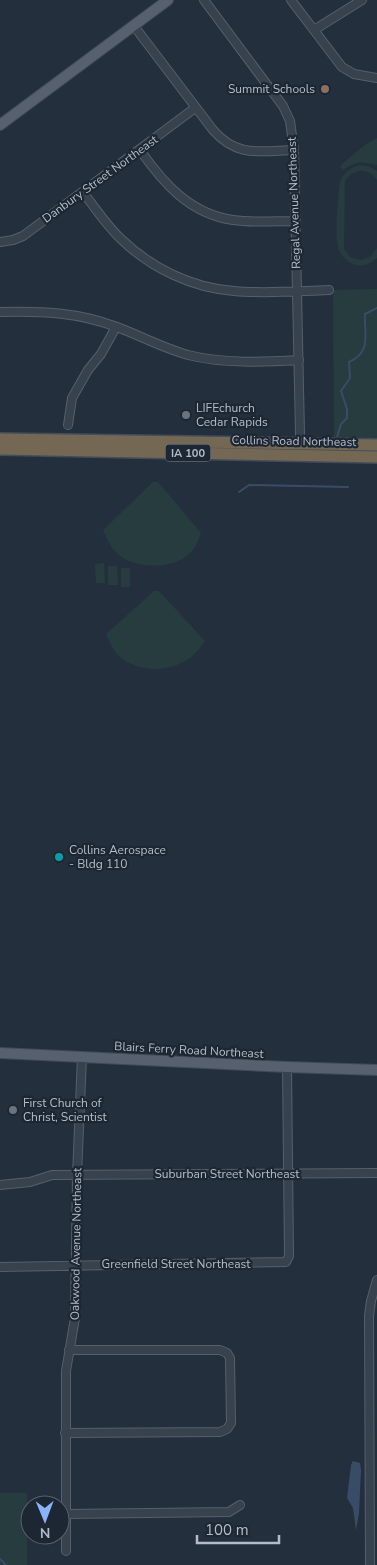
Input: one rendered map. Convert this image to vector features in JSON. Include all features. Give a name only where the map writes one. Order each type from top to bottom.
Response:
[{"type":"highway","name":"Collins Road Northeast","points":[[0,439],[377,446]]},
{"type":"highway","name":"Collins Road Northeast","points":[[0,449],[377,457]]},
{"type":"main road","points":[[0,125],[134,26],[155,4],[168,0]]},
{"type":"main road","name":"Blairs Ferry Road Northeast","points":[[0,1053],[377,1070]]},
{"type":"street","name":"Regal Avenue Northeast","points":[[204,0],[283,106],[290,121],[294,150],[300,434]]},
{"type":"street","points":[[291,0],[337,62],[346,70],[361,76],[377,78]]},
{"type":"street","points":[[314,30],[362,0]]},
{"type":"street","points":[[134,26],[195,108],[220,138],[234,148],[252,151],[294,150]]},
{"type":"street","name":"Danbury Street Northeast","points":[[0,242],[22,236],[195,108]]},
{"type":"street","points":[[140,150],[158,176],[171,189],[202,211],[231,220],[250,222],[295,221]]},
{"type":"street","points":[[83,192],[120,238],[151,263],[202,286],[226,290],[329,290]]},
{"type":"street","points":[[0,312],[41,311],[62,313],[116,326],[164,348],[197,357],[235,362],[298,360]]},
{"type":"street","points":[[68,424],[72,398],[88,370],[101,354],[116,326]]},
{"type":"street","name":"Oakwood Avenue Northeast","points":[[66,1495],[66,1371],[75,1318],[77,1175],[82,1058]]},
{"type":"street","points":[[287,1067],[288,1173]]},
{"type":"street","name":"Greenfield Street Northeast","points":[[0,1267],[280,1264],[286,1262],[289,1256],[288,1173]]},
{"type":"street","name":"Suburban Street Northeast","points":[[0,1185],[30,1182],[49,1175],[377,1173]]},
{"type":"street","points":[[370,1565],[373,1368],[369,1316],[377,1280]]},
{"type":"street","points":[[65,1434],[220,1432],[227,1429],[230,1423],[230,1358],[227,1353],[220,1350],[69,1350]]},
{"type":"street","points":[[70,1514],[229,1512],[240,1505]]},
{"type":"street","name":"Oakwood Avenue Northeast","points":[[66,1545],[66,1551]]},
{"type":"green space","points":[[377,138],[377,165],[359,163],[343,170],[340,167],[366,144]]},
{"type":"green space","points":[[362,165],[377,171],[377,180],[369,173],[361,171],[352,174],[345,181],[344,249],[350,257],[361,260],[370,257],[377,248],[377,258],[367,264],[359,265],[348,261],[339,250],[337,220],[341,179],[349,170]]},
{"type":"green space","points":[[377,289],[377,445],[334,445],[333,290]]},
{"type":"green space","points":[[153,482],[158,482],[201,533],[195,547],[187,556],[177,562],[152,566],[134,563],[117,554],[103,530]]},
{"type":"green space","points":[[104,563],[105,583],[96,583],[95,564]]},
{"type":"green space","points":[[108,566],[117,566],[118,585],[108,585]]},
{"type":"green space","points":[[121,568],[130,568],[130,587],[121,587]]},
{"type":"green space","points":[[154,591],[159,591],[205,641],[190,658],[182,663],[153,669],[143,668],[125,661],[114,651],[106,634]]},
{"type":"green space","points":[[0,1493],[27,1493],[27,1495],[20,1495],[20,1545],[27,1545],[27,1565],[0,1565]]},
{"type":"water","points":[[353,1461],[360,1463],[361,1470],[359,1513],[356,1530],[353,1508],[347,1498]]},
{"type":"waterway","points":[[337,437],[341,424],[347,418],[347,409],[341,391],[350,378],[349,362],[356,358],[364,348],[366,335],[365,314],[377,308]]},
{"type":"waterway","points":[[239,492],[249,485],[348,487]]},
{"type":"waterway","points":[[0,1559],[6,1565]]},
{"type":"place","name":"Summit Schools","points":[[325,89]]},
{"type":"place","name":"LIFEchurch Cedar Rapids","points":[[186,415]]},
{"type":"place","name":"Collins Aerospace - Bldg 110","points":[[59,857]]},
{"type":"place","name":"First Church of Christ, Scientist","points":[[13,1110]]}]
